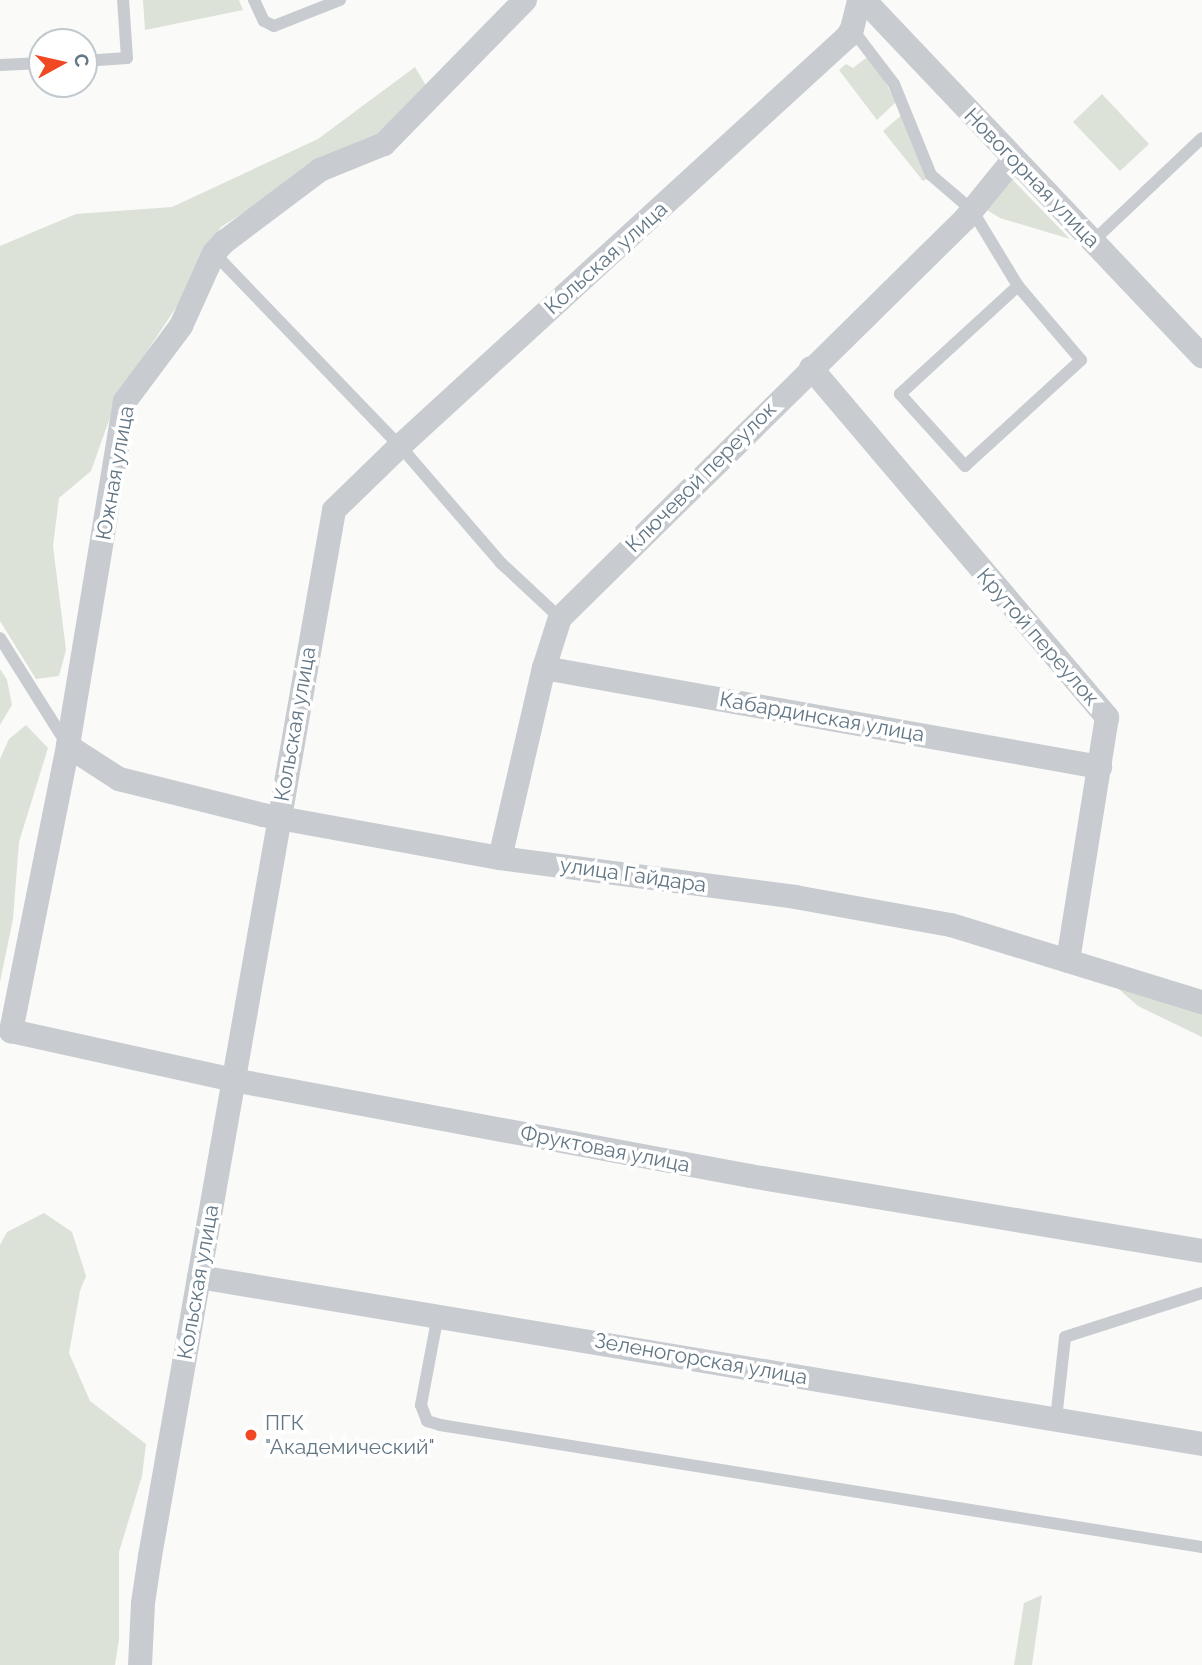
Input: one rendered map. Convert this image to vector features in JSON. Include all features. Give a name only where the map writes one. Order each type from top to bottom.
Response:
[{"type":"street","name":"Южная улица","points":[[11,1031],[68,746],[125,401],[181,326],[214,253],[233,234],[320,170],[384,145],[525,0]]},
{"type":"street","points":[[850,33],[861,0]]},
{"type":"street","name":"Новогорная улица","points":[[861,0],[1202,356]]},
{"type":"street","name":"Кольская улица","points":[[140,1665],[143,1603],[150,1556],[334,510],[400,446],[850,33]]},
{"type":"street","name":"Ключевой переулок","points":[[500,858],[544,668],[560,618],[972,209],[1013,159]]},
{"type":"street","name":"Крутой переулок","points":[[811,368],[993,586],[1091,694],[1107,717],[1068,961]]},
{"type":"street","name":"Кабардинская улица","points":[[544,668],[1100,766]]},
{"type":"street","name":"улица Гайдара","points":[[68,746],[119,779],[278,818],[500,858],[795,897],[951,925],[1202,1002]]},
{"type":"street","name":"Фруктовая улица","points":[[11,1031],[233,1080],[750,1176],[1202,1251]]},
{"type":"street","name":"Зеленогорская улица","points":[[199,1277],[1202,1444]]},
{"type":"lane","points":[[98,60],[127,58],[123,0]]},
{"type":"lane","points":[[254,0],[264,21],[274,26],[340,0]]},
{"type":"lane","points":[[850,33],[894,84],[931,175],[972,209],[1018,286],[1081,360],[965,466],[900,394],[1018,286]]},
{"type":"lane","points":[[0,65],[28,64]]},
{"type":"lane","points":[[1092,242],[1202,138]]},
{"type":"lane","points":[[214,253],[400,446],[500,564],[560,618]]},
{"type":"lane","points":[[0,638],[68,746]]},
{"type":"lane","points":[[1056,1419],[1065,1337],[1202,1293]]},
{"type":"lane","points":[[438,1315],[421,1405],[427,1421],[440,1425],[1202,1547]]},
{"type":"shaded area","points":[[143,0],[239,0],[243,10],[145,30]]},
{"type":"shaded area","points":[[866,58],[878,69],[896,102],[877,120],[839,70],[846,64],[853,68]]},
{"type":"shaded area","points":[[415,67],[428,89],[387,131],[327,159],[221,227],[179,303],[118,395],[91,471],[59,498],[53,546],[66,650],[59,676],[36,679],[0,621],[0,246],[76,214],[172,207],[318,139]]},
{"type":"shaded area","points":[[1102,94],[1149,144],[1120,171],[1073,122]]},
{"type":"shaded area","points":[[904,113],[928,178],[923,181],[883,131]]},
{"type":"shaded area","points":[[1011,178],[1070,239],[1000,218],[982,207]]},
{"type":"shaded area","points":[[0,669],[7,680],[12,705],[0,725]]},
{"type":"shaded area","points":[[26,725],[48,748],[19,842],[13,919],[0,982],[0,759],[9,739]]},
{"type":"shaded area","points":[[1114,985],[1202,1011],[1202,1037],[1138,1006]]},
{"type":"shaded area","points":[[44,1213],[72,1232],[86,1276],[80,1291],[69,1353],[90,1401],[146,1444],[142,1476],[119,1552],[119,1639],[115,1665],[0,1665],[0,1245],[7,1232]]},
{"type":"shaded area","points":[[1042,1595],[1032,1665],[1014,1665],[1024,1603]]},
{"type":"place","name":"ПГК \"Академический\"","points":[[251,1435]]}]
